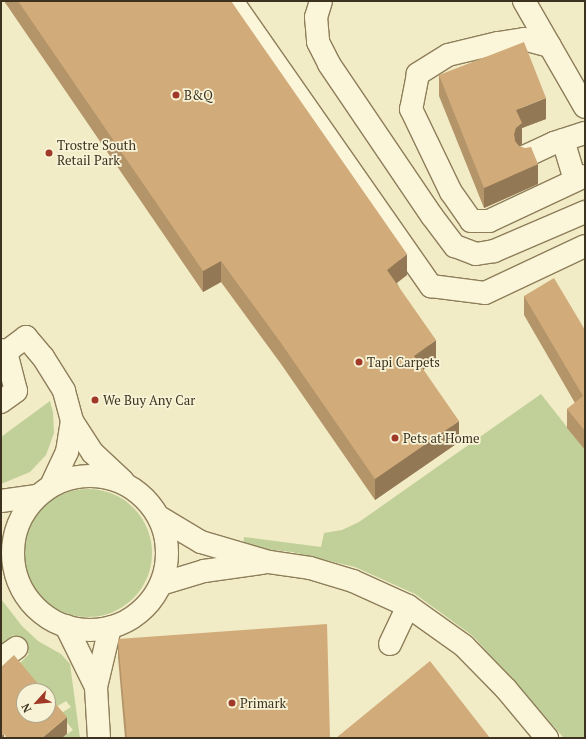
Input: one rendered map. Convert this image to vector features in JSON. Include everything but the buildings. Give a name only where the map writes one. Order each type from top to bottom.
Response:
[{"type":"street","points":[[232,1],[431,286],[485,293],[585,246]]},
{"type":"street","points":[[321,1],[316,17],[318,42],[329,64],[427,210],[455,246],[476,254],[494,251],[585,212]]},
{"type":"street","points":[[524,1],[585,107]]},
{"type":"street","points":[[550,46],[524,39],[498,43],[448,55],[418,74],[411,109],[451,192],[471,221],[489,221],[580,178],[564,140]]},
{"type":"street","points":[[526,156],[585,133]]},
{"type":"street","points":[[1,402],[16,391],[3,351],[26,337],[43,357],[64,391],[72,421],[93,453],[127,485],[146,499],[159,517],[166,539],[167,562],[161,584],[149,604],[132,618],[110,628],[87,630],[66,626],[46,617],[30,602],[7,557],[13,544],[18,525],[26,509],[44,491],[67,452],[72,421]]},
{"type":"street","points":[[1,501],[44,491],[66,479],[83,476],[106,477],[127,485]]},
{"type":"street","points":[[159,517],[201,542],[269,562],[310,568],[352,581],[408,606],[464,646],[506,689],[547,738]]},
{"type":"street","points":[[161,584],[204,571],[269,562]]},
{"type":"street","points":[[390,644],[408,606]]},
{"type":"street","points":[[66,626],[96,687]]},
{"type":"street","points":[[99,738],[96,687],[110,628]]},
{"type":"green space","points":[[541,394],[585,450],[585,738],[564,738],[473,636],[415,594],[355,567],[292,552],[243,547],[244,537],[321,547],[324,533],[342,530],[359,522]]},
{"type":"green space","points":[[50,401],[53,412],[54,433],[46,455],[30,472],[1,484],[1,437]]},
{"type":"green space","points":[[94,489],[118,496],[129,503],[138,512],[147,528],[151,540],[151,566],[145,583],[138,594],[129,603],[118,610],[101,616],[82,617],[58,610],[47,603],[38,594],[31,583],[25,566],[24,547],[31,523],[38,512],[47,503],[58,496],[75,490]]},
{"type":"green space","points":[[1,599],[22,626],[38,641],[61,654],[70,664],[80,738],[62,738],[73,730],[60,714],[71,707],[66,701],[56,707],[56,683],[36,683],[20,663],[29,654],[13,635],[1,644]]},
{"type":"place","name":"B&Q","points":[[176,95]]},
{"type":"place","name":"Trostre South Retail Park","points":[[49,153]]},
{"type":"place","name":"Tapi Carpets","points":[[359,362]]},
{"type":"place","name":"We Buy Any Car","points":[[95,400]]},
{"type":"place","name":"Pets at Home","points":[[395,438]]},
{"type":"place","name":"Primark","points":[[232,703]]}]
